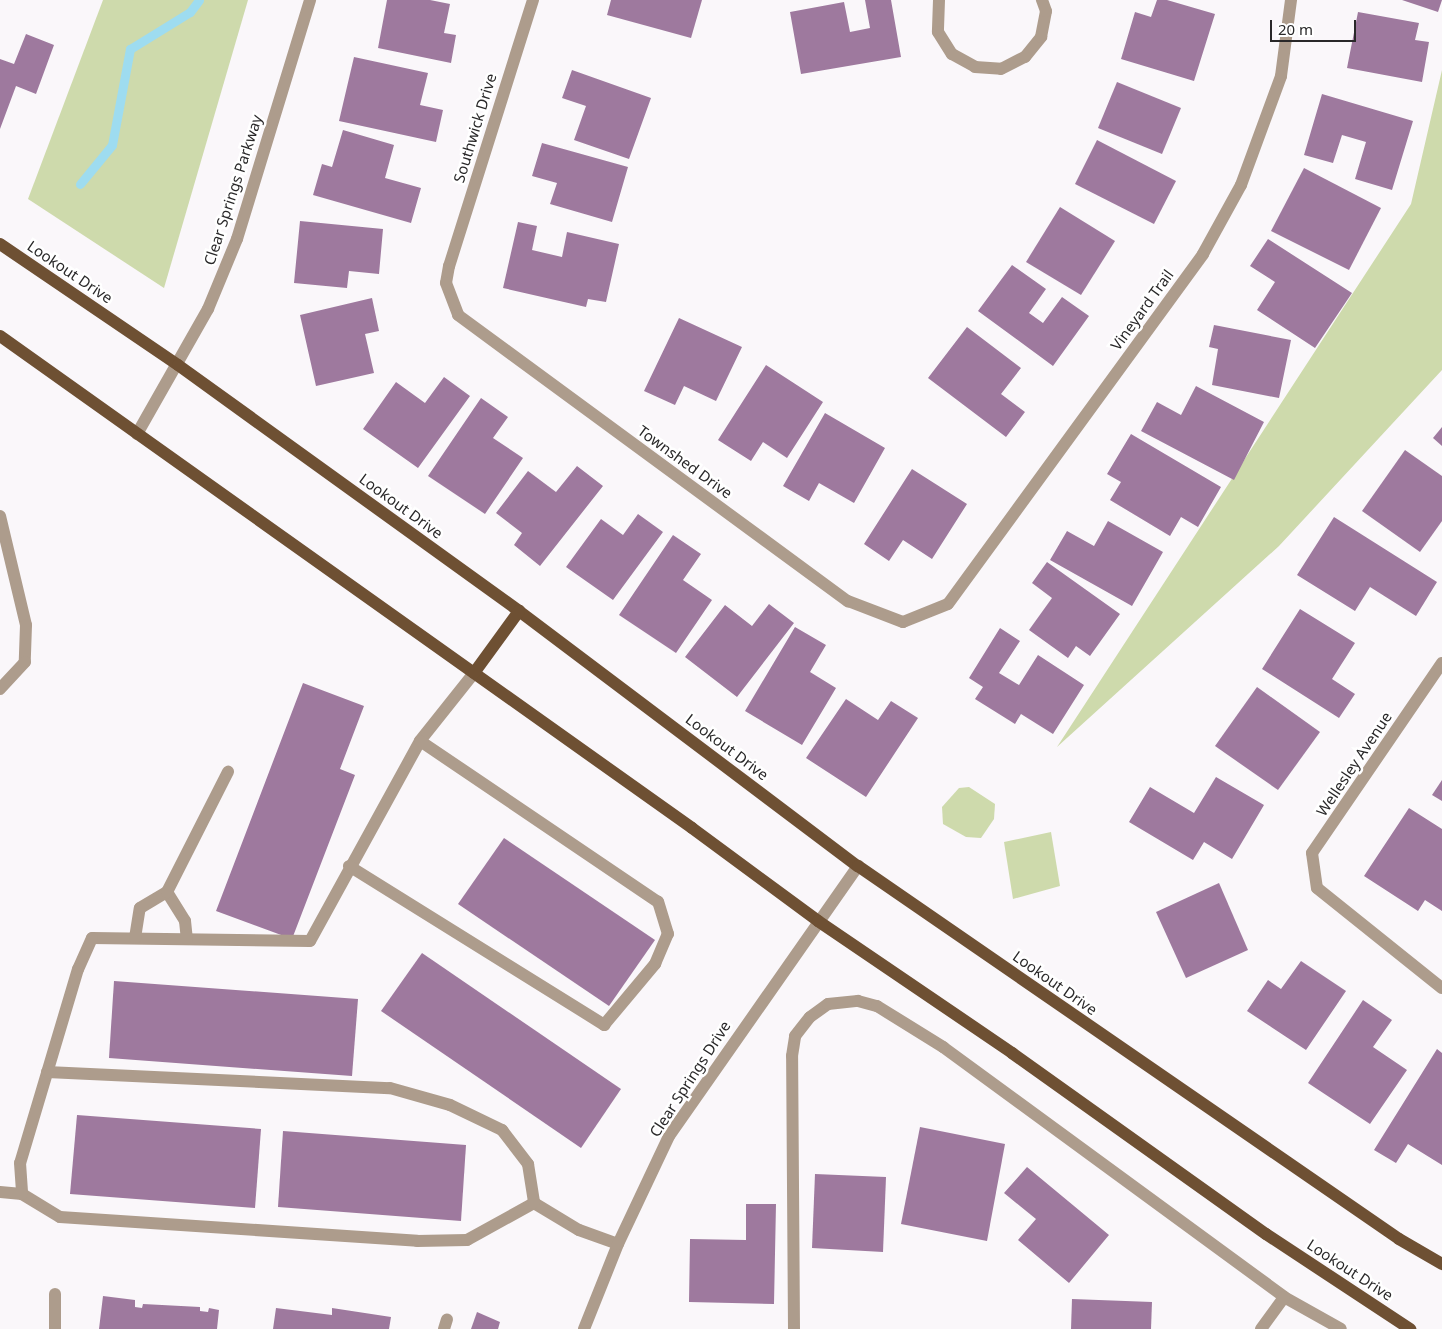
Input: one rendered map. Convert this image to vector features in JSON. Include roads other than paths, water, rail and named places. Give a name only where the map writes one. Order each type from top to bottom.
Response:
[{"type":"main road","name":"Lookout Drive","points":[[0,244],[178,365],[519,611],[858,866],[1399,1240],[1442,1264]]},
{"type":"main road","name":"Lookout Drive","points":[[0,336],[474,673],[818,921],[1012,1053],[1266,1234],[1410,1329]]},
{"type":"main road","points":[[474,673],[519,611]]},
{"type":"street","name":"Clear Springs Parkway","points":[[137,434],[178,365],[208,309],[237,239],[310,0]]},
{"type":"street","name":"Southwick Drive","points":[[449,266],[532,0]]},
{"type":"street","points":[[939,0],[938,32],[952,54],[975,67],[1001,69],[1025,57],[1041,37],[1046,11],[1042,0]]},
{"type":"street","name":"Vineyard Trail","points":[[948,604],[1203,254],[1241,185],[1281,76],[1291,0]]},
{"type":"street","name":"Townshed Drive","points":[[449,266],[446,283],[458,315],[848,601],[903,622],[948,604]]},
{"type":"street","points":[[0,516],[26,625],[25,662],[0,689]]},
{"type":"street","name":"Wellesley Avenue","points":[[1442,663],[1312,853],[1317,888],[1442,988]]},
{"type":"street","points":[[22,1194],[20,1163],[78,969],[92,938],[310,941],[349,866],[420,741],[474,673]]},
{"type":"street","points":[[349,866],[604,1025],[655,964],[668,934],[658,902],[420,741]]},
{"type":"street","points":[[135,938],[140,908],[167,892],[228,772]]},
{"type":"street","name":"Clear Springs Drive","points":[[584,1329],[618,1244],[669,1136],[858,866]]},
{"type":"street","points":[[167,892],[185,921],[187,939]]},
{"type":"street","points":[[794,1329],[792,1056],[795,1036],[810,1017],[828,1004],[842,1001],[877,1006],[943,1047],[1284,1297],[1341,1329]]},
{"type":"street","points":[[47,1072],[390,1088],[450,1105],[502,1130],[528,1164],[534,1203]]},
{"type":"street","points":[[0,1192],[22,1194],[60,1217],[417,1241],[466,1240],[534,1203]]},
{"type":"street","points":[[534,1203],[579,1230],[618,1244]]},
{"type":"street","points":[[55,1294],[55,1329]]},
{"type":"street","points":[[1261,1329],[1284,1297]]},
{"type":"waterway","points":[[80,184],[112,145],[130,49],[190,12],[199,0]]}]
